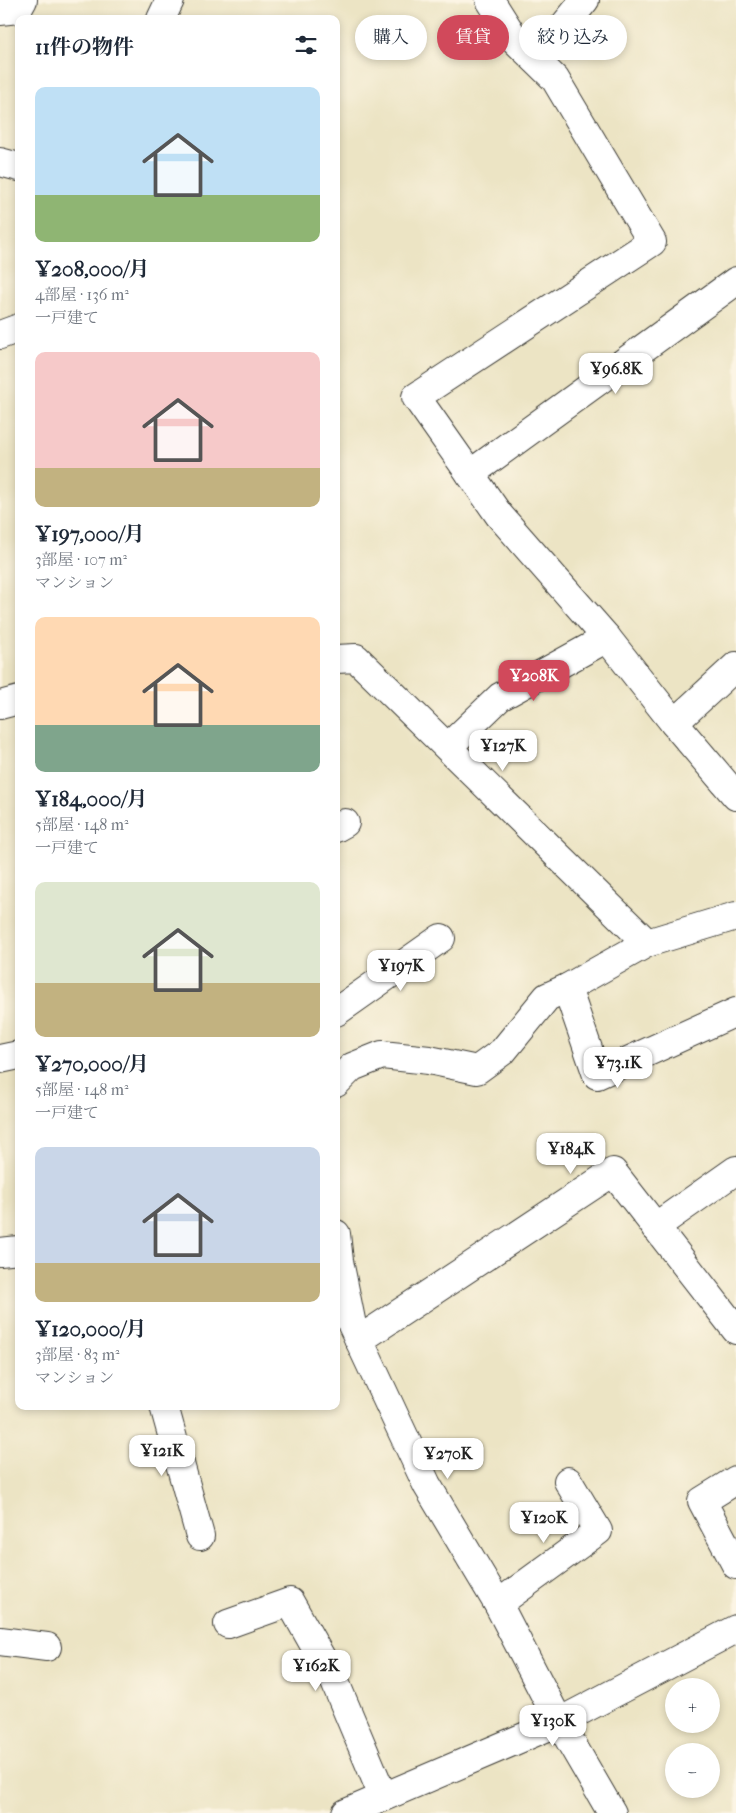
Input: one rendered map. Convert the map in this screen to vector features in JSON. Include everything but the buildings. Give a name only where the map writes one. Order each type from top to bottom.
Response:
[{"type":"street","points":[[0,11],[18,9],[23,0]]},
{"type":"street","points":[[164,15],[170,0]]},
{"type":"street","points":[[490,0],[519,44]]},
{"type":"street","points":[[574,15],[586,0]]},
{"type":"street","points":[[536,60],[555,79],[652,242],[416,397],[498,515],[607,638],[674,723],[736,796]]},
{"type":"street","points":[[0,162],[15,166]]},
{"type":"street","points":[[470,474],[736,281]]},
{"type":"street","points":[[0,335],[15,329]]},
{"type":"street","points":[[448,747],[500,697],[607,638]]},
{"type":"street","points":[[340,660],[356,658],[647,943]]},
{"type":"street","points":[[674,723],[736,666]]},
{"type":"street","points":[[0,705],[15,701]]},
{"type":"street","points":[[340,1079],[352,1067],[382,1054],[429,1060],[477,1070],[503,1051],[548,997],[647,943],[736,916]]},
{"type":"street","points":[[340,1009],[441,938]]},
{"type":"street","points":[[567,988],[598,1074],[736,1012]]},
{"type":"street","points":[[0,1059],[15,1056]]},
{"type":"street","points":[[655,1227],[736,1170]]},
{"type":"street","points":[[359,1340],[613,1172],[736,1330]]},
{"type":"street","points":[[0,1252],[15,1250]]},
{"type":"street","points":[[340,1266],[352,1325],[427,1485],[498,1604],[559,1722],[612,1813]]},
{"type":"street","points":[[165,1410],[200,1536]]},
{"type":"street","points":[[736,1480],[702,1501],[736,1565]]},
{"type":"street","points":[[498,1604],[598,1531],[568,1481]]},
{"type":"street","points":[[228,1624],[290,1602],[335,1682],[383,1796]]},
{"type":"street","points":[[346,1813],[559,1722],[736,1629]]},
{"type":"street","points":[[0,1641],[47,1647]]}]
